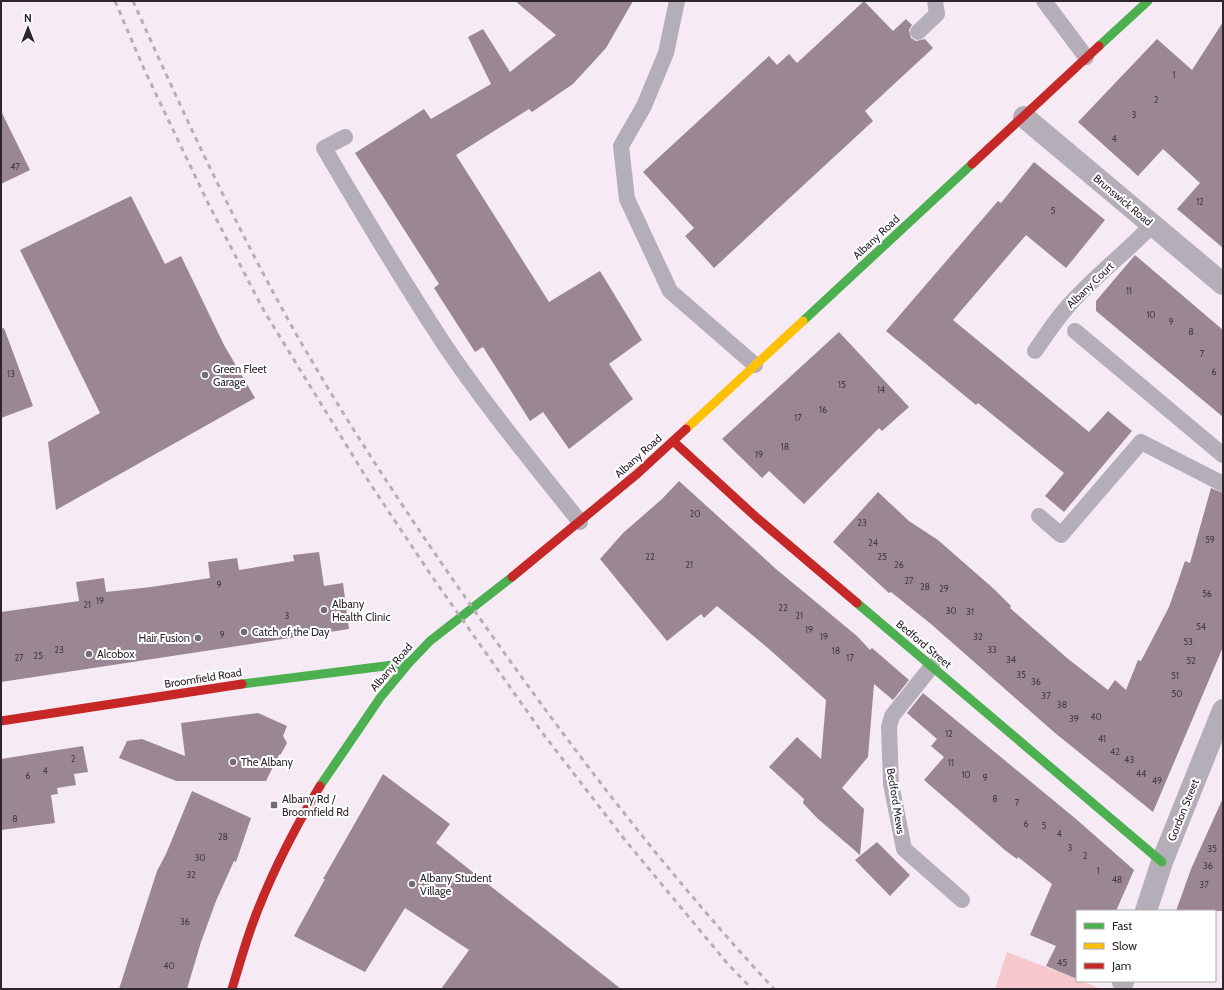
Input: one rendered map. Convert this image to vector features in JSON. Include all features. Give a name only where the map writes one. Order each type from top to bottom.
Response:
[{"type":"street","name":"Albany Road","points":[[232,989],[251,928],[276,868],[300,818],[330,769],[357,730],[409,663],[430,641],[580,522],[673,441],[1148,1]]},
{"type":"street","name":"Brunswick Road","points":[[1024,116],[1223,284]]},
{"type":"street","name":"Bedford Street","points":[[673,441],[757,518],[1162,862]]},
{"type":"street","name":"Broomfield Road","points":[[1,721],[257,682],[409,663]]},
{"type":"street","name":"Gordon Street","points":[[1146,910],[1162,862],[1223,710]]},
{"type":"lane","points":[[677,1],[666,53],[644,106],[621,146],[627,199],[670,291],[755,365]]},
{"type":"lane","points":[[918,32],[937,14],[935,1]]},
{"type":"lane","points":[[1044,1],[1086,57]]},
{"type":"lane","points":[[344,137],[324,148],[390,258],[448,349],[522,450],[580,522]]},
{"type":"lane","name":"Albany Court","points":[[1035,351],[1064,311],[1152,225]]},
{"type":"lane","points":[[1075,331],[1223,455]]},
{"type":"lane","points":[[1039,516],[1061,534],[1141,442],[1223,484]]},
{"type":"lane","name":"Bedford Mews","points":[[932,666],[892,716],[889,727],[891,784],[904,849],[962,900]]},
{"type":"shaded area","points":[[1007,952],[1076,979],[1076,982],[1084,982],[1101,989],[995,989]]},
{"type":"building","points":[[515,1],[633,1],[606,48],[573,84],[532,112],[529,109],[456,155],[549,302],[600,271],[642,340],[609,364],[633,399],[569,449],[543,412],[530,421],[483,347],[475,352],[434,288],[439,284],[355,153],[424,109],[431,119],[491,84],[468,37],[483,29],[510,72],[556,35]]},
{"type":"building","points":[[864,1],[893,31],[906,19],[912,25],[909,30],[911,38],[916,41],[925,39],[933,48],[865,111],[873,121],[714,268],[685,236],[694,228],[643,172],[769,56],[777,65],[789,54],[797,63]]},
{"type":"building","points":[[1223,22],[1223,248],[1177,209],[1200,183],[1163,149],[1138,176],[1078,122],[1157,39],[1192,70]]},
{"type":"building","points":[[1,111],[30,170],[1,184]]},
{"type":"building","points":[[1034,162],[1105,220],[1066,268],[1026,235],[953,320],[1089,432],[1108,411],[1132,431],[1064,512],[1045,496],[1064,473],[978,403],[976,405],[886,331],[998,201],[1001,203]]},
{"type":"building","points":[[131,196],[165,264],[181,256],[224,345],[255,398],[56,510],[48,442],[100,413],[20,250]]},
{"type":"building","points":[[1135,255],[1223,330],[1223,417],[1096,311],[1096,301]]},
{"type":"building","points":[[4,328],[33,406],[1,418],[1,329]]},
{"type":"building","points":[[839,332],[909,407],[882,431],[879,428],[804,504],[769,471],[762,478],[722,439]]},
{"type":"building","points":[[679,481],[776,569],[857,636],[870,650],[872,648],[909,680],[893,700],[874,684],[868,757],[842,788],[864,809],[860,855],[817,818],[803,803],[804,799],[769,767],[797,737],[821,759],[826,700],[769,649],[717,606],[704,618],[701,614],[667,641],[600,559],[623,533],[662,499]]},
{"type":"building","points":[[1211,488],[1223,493],[1223,647],[1153,812],[1055,733],[931,624],[891,592],[889,593],[833,542],[878,492],[909,521],[938,540],[994,589],[1011,606],[1010,608],[1067,658],[1108,690],[1115,680],[1126,690],[1138,660],[1141,661],[1169,607],[1185,561],[1190,563]]},
{"type":"building","points":[[319,552],[324,586],[343,583],[349,629],[1,682],[1,612],[79,601],[76,582],[104,578],[106,592],[151,587],[210,578],[208,562],[237,558],[239,570],[294,561],[293,555]]},
{"type":"building","points":[[923,693],[1076,819],[1134,870],[1116,910],[1076,910],[1076,979],[1046,966],[1056,946],[1030,935],[1052,884],[1018,857],[1017,859],[1006,851],[924,780],[944,757],[931,746],[937,739],[907,713]]},
{"type":"building","name":"The Albany","points":[[258,713],[287,726],[283,736],[287,743],[266,781],[176,781],[119,758],[127,741],[142,739],[185,756],[181,723]]},
{"type":"building","points":[[83,746],[88,772],[74,774],[76,785],[57,788],[58,794],[51,795],[55,823],[1,830],[1,759]]},
{"type":"building","name":"Albany Student Village","points":[[383,774],[450,824],[436,843],[621,989],[441,989],[469,950],[405,908],[365,972],[294,936],[325,879],[323,879]]},
{"type":"building","points":[[192,791],[251,818],[236,862],[234,861],[216,901],[201,942],[187,989],[119,989],[157,871],[166,854]]},
{"type":"building","points":[[1223,798],[1223,911],[1176,910],[1191,869]]},
{"type":"building","points":[[877,842],[910,875],[890,896],[855,860]]},
{"type":"railway","points":[[115,1],[144,69],[208,203],[264,311],[369,482],[433,578],[541,731],[625,840],[727,963],[752,989]]},
{"type":"railway","points":[[133,1],[190,127],[251,251],[295,332],[335,400],[377,466],[420,532],[537,699],[613,799],[691,896],[774,989]]},
{"type":"traffic: fast","points":[[1099,46],[1148,1]]},
{"type":"traffic: fast","points":[[803,321],[972,164]]},
{"type":"traffic: fast","points":[[320,786],[380,698],[409,663],[430,641],[512,577]]},
{"type":"traffic: fast","points":[[857,603],[1162,862]]},
{"type":"traffic: fast","points":[[242,684],[409,663]]},
{"type":"traffic: slow","points":[[686,429],[803,321]]},
{"type":"traffic: jam","points":[[972,164],[1099,46]]},
{"type":"traffic: jam","points":[[512,577],[637,474],[686,429]]},
{"type":"traffic: jam","points":[[673,441],[757,518],[857,603]]},
{"type":"traffic: jam","points":[[1,721],[242,684]]},
{"type":"traffic: jam","points":[[232,989],[243,951],[266,891],[300,820],[320,786]]},
{"type":"place","name":"Green Fleet Garage","points":[[205,375]]},
{"type":"place","name":"Albany Health Clinic","points":[[324,610]]},
{"type":"place","name":"Catch of the Day","points":[[244,632]]},
{"type":"place","name":"Hair Fusion","points":[[198,638]]},
{"type":"place","name":"Alcobox","points":[[89,654]]},
{"type":"place","name":"The Albany","points":[[233,762]]},
{"type":"place","name":"Albany Rd / Broomfield Rd","points":[[274,805]]},
{"type":"place","name":"Albany Student Village","points":[[412,884]]}]
